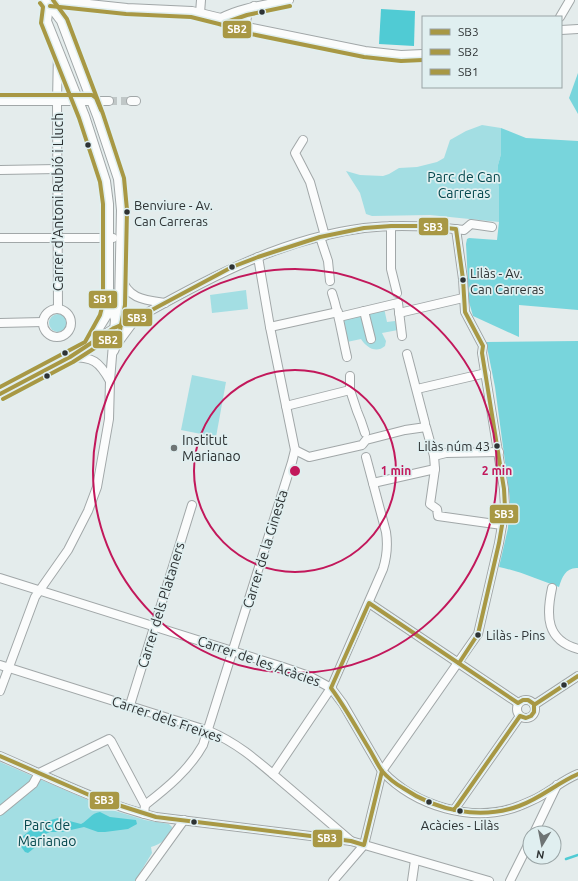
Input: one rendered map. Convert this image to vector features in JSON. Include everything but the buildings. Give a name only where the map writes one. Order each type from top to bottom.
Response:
[{"type":"street","points":[[200,13],[201,0]]},
{"type":"street","points":[[221,18],[254,6],[288,0]]},
{"type":"street","points":[[561,16],[570,0]]},
{"type":"street","points":[[48,2],[200,13],[246,26],[365,51],[401,55],[422,54]]},
{"type":"street","points":[[48,2],[48,20],[79,102],[106,182],[109,204],[109,304],[106,317],[88,346]]},
{"type":"street","points":[[0,691],[35,597],[68,550],[88,511],[97,487],[109,419],[114,328],[119,305],[120,197],[118,179],[61,21],[48,2]]},
{"type":"street","points":[[246,26],[247,14],[254,6]]},
{"type":"street","points":[[562,30],[578,29]]},
{"type":"street","name":"Carrer d'Antoni Rubió i Lluch","points":[[58,48],[58,309]]},
{"type":"street","points":[[0,101],[110,101]]},
{"type":"street","points":[[303,140],[295,153],[310,182],[328,261],[330,280]]},
{"type":"street","points":[[0,170],[58,169]]},
{"type":"street","points":[[0,394],[70,357],[114,328],[136,319],[232,268],[258,257],[322,236],[364,228],[427,226],[464,230],[471,224],[492,227]]},
{"type":"street","points":[[391,226],[391,269],[397,293]]},
{"type":"street","points":[[333,881],[364,845],[382,771],[478,634],[499,543],[505,508],[499,452],[482,353],[483,346],[465,312],[463,279],[456,229]]},
{"type":"street","points":[[0,238],[120,238]]},
{"type":"street","name":"Carrer de la Ginesta","points":[[145,805],[172,783],[193,760],[203,745],[295,450],[270,327],[258,257]]},
{"type":"street","points":[[120,271],[124,285],[136,296],[144,300],[165,303]]},
{"type":"street","points":[[332,293],[347,357]]},
{"type":"street","points":[[399,313],[463,298]]},
{"type":"street","points":[[270,327],[364,311],[398,303],[402,336]]},
{"type":"street","points":[[109,304],[115,319]]},
{"type":"street","points":[[58,309],[68,313],[71,317],[71,328],[60,337],[51,336],[44,330],[43,322],[44,316],[47,312],[58,309]]},
{"type":"street","points":[[364,311],[371,339]]},
{"type":"street","points":[[112,355],[136,319]]},
{"type":"street","points":[[0,323],[43,322]]},
{"type":"street","points":[[407,354],[434,456],[435,468],[430,504],[437,509],[440,517],[502,525]]},
{"type":"street","points":[[70,357],[84,357],[96,362],[101,366],[110,380]]},
{"type":"street","points":[[417,389],[486,373]]},
{"type":"street","points":[[350,376],[350,390],[365,433]]},
{"type":"street","points":[[286,406],[350,390]]},
{"type":"street","points":[[295,450],[309,457],[362,445],[366,440],[426,425]]},
{"type":"street","points":[[434,456],[446,453],[499,452]]},
{"type":"street","points":[[273,774],[331,688],[383,569],[388,550],[386,532],[366,456]]},
{"type":"street","points":[[373,483],[435,468]]},
{"type":"street","name":"Carrer dels Plataners","points":[[130,705],[192,505]]},
{"type":"street","name":"Carrer de les Acàcies","points":[[0,578],[309,676],[331,688],[343,704],[382,771],[388,778],[417,797],[442,807],[479,813],[509,809],[544,794],[570,777],[578,774]]},
{"type":"street","points":[[552,588],[548,611],[552,629],[559,640],[578,649]]},
{"type":"street","points":[[368,603],[518,703]]},
{"type":"street","name":"Carrer dels Freixes","points":[[0,665],[208,731],[237,745],[351,841]]},
{"type":"street","points":[[534,705],[578,676]]},
{"type":"street","points":[[527,700],[530,700],[534,705],[535,711],[532,716],[526,718],[520,716],[516,708],[518,703],[527,700]]},
{"type":"street","points":[[454,810],[520,716]]},
{"type":"street","points":[[0,811],[33,784],[40,773],[109,739],[145,805],[144,814]]},
{"type":"street","points":[[0,756],[109,803],[144,814],[156,817],[351,841],[489,881]]},
{"type":"street","points":[[538,825],[557,785]]},
{"type":"street","points":[[140,881],[184,820]]},
{"type":"street","points":[[510,881],[522,857]]},
{"type":"street","points":[[412,881],[415,860]]},
{"type":"green space","name":"Parc de Can Carreras","points":[[482,125],[501,128],[501,154],[497,176],[499,189],[499,222],[430,215],[372,216],[366,214],[360,193],[346,171],[360,175],[383,176],[399,168],[417,167],[437,162],[444,158],[450,140],[466,131]]},
{"type":"green space","points":[[246,290],[248,309],[212,313],[210,295]]},
{"type":"green space","points":[[384,308],[387,322],[395,321],[398,330],[382,333],[386,341],[385,346],[378,349],[368,347],[361,339],[347,342],[342,317]]},
{"type":"green space","points":[[58,314],[64,317],[67,323],[64,329],[58,332],[52,329],[49,323],[52,317]]},
{"type":"green space","points":[[192,375],[226,382],[216,437],[181,430]]},
{"type":"green space","name":"Parc de Marianao","points":[[0,762],[109,809],[145,820],[169,824],[172,827],[170,834],[164,840],[151,847],[152,853],[135,881],[0,881]]},
{"type":"shaded area","points":[[381,9],[415,11],[414,46],[379,44]]},
{"type":"shaded area","points":[[578,73],[578,114],[569,98]]},
{"type":"shaded area","points":[[501,128],[526,138],[578,141],[578,310],[519,305],[519,337],[473,316],[469,302],[467,239],[497,240],[499,222],[499,189],[497,176],[501,154]]},
{"type":"shaded area","points":[[578,341],[578,568],[570,569],[565,573],[559,587],[522,573],[499,567],[508,528],[510,499],[495,387],[486,342]]},
{"type":"shaded area","points":[[100,812],[110,817],[136,820],[137,824],[128,829],[105,832],[98,832],[84,827],[62,832],[50,832],[41,836],[38,845],[28,853],[25,852],[19,844],[22,837],[43,820],[58,818],[81,824],[94,814]]},
{"type":"waterway","points":[[566,859],[578,855]]},
{"type":"tunnel","points":[[109,101],[131,101]]},
{"type":"transit line","name":"SB2","points":[[3,399],[73,362],[118,333],[120,330],[125,305],[127,210],[124,178],[103,114],[67,19],[53,0]]},
{"type":"transit line","name":"SB1","points":[[0,387],[85,342],[100,315],[103,303],[103,204],[100,182],[79,118],[41,23],[43,7],[40,3]]},
{"type":"transit line","name":"SB2","points":[[50,6],[126,14],[191,17],[251,34],[364,57],[401,61],[422,60]]},
{"type":"transit line","name":"SB2","points":[[224,23],[247,15],[290,6]]},
{"type":"transit line","name":"SB1","points":[[0,95],[92,95],[96,98],[101,110]]},
{"type":"transit line","name":"SB3","points":[[0,394],[70,357],[114,328],[135,319],[232,267],[258,257],[320,237],[364,228],[427,226],[456,229],[463,279],[465,312],[483,346],[482,353],[504,489],[505,508],[499,543],[478,634],[459,663]]},
{"type":"transit line","name":"SB3","points":[[454,810],[520,716],[526,718],[531,716],[534,712],[534,704],[528,700],[523,700],[518,703],[369,603],[331,688],[341,702],[380,768],[392,781],[416,796],[430,802],[444,807],[459,811],[474,813],[504,810],[519,806],[542,795],[578,774]]},
{"type":"transit line","name":"SB3","points":[[534,705],[578,676]]},
{"type":"transit line","name":"SB3","points":[[0,756],[96,798],[156,817],[351,841],[364,845],[382,771]]},
{"type":"place","name":"Benviure - Av. Can Carreras","points":[[127,212]]},
{"type":"place","name":"Lilàs - Av. Can Carreras","points":[[463,280]]},
{"type":"place","name":"Lilàs núm 43","points":[[497,446]]},
{"type":"place","name":"Institut Marianao","points":[[174,448]]},
{"type":"place","name":"Lilàs - Pins","points":[[478,635]]},
{"type":"place","name":"Acàcies - Lilàs","points":[[460,811]]}]
